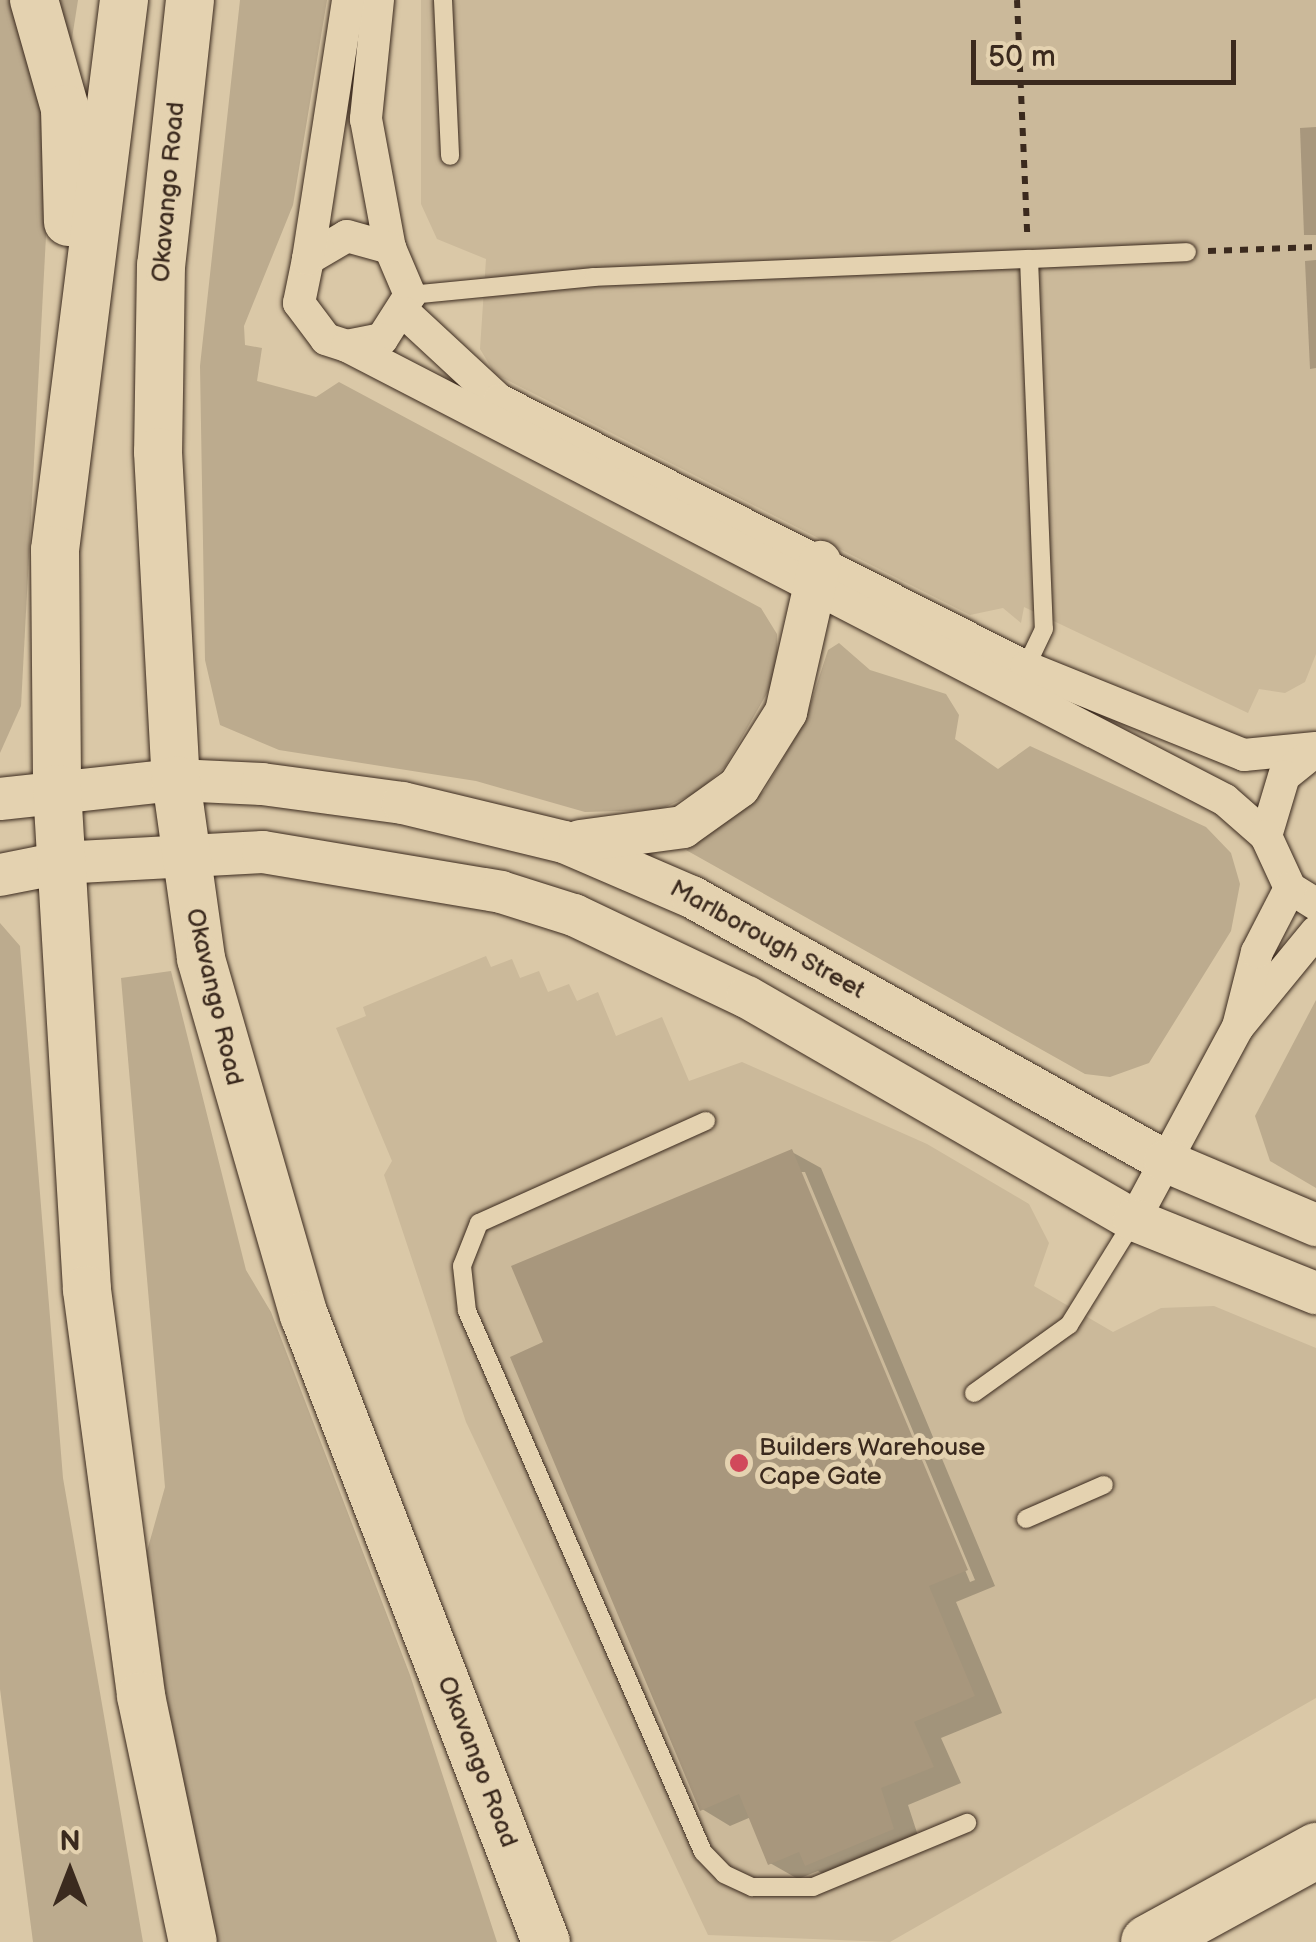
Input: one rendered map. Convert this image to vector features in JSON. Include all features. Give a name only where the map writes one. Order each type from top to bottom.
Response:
[{"type":"highway","points":[[1148,1942],[1316,1850]]},
{"type":"main road","points":[[34,0],[61,86],[70,156],[55,550],[57,789],[87,1290],[112,1496],[192,1942]]},
{"type":"main road","points":[[55,550],[124,0]]},
{"type":"main road","name":"Okavango Road","points":[[190,0],[161,265],[158,414],[176,780],[185,853],[223,1054],[304,1315],[546,1942]]},
{"type":"street","points":[[348,0],[308,259],[300,280],[304,313],[326,339],[814,575],[1020,680],[1225,800],[1266,836],[1303,896],[1258,952],[1238,1027]]},
{"type":"street","points":[[378,0],[366,119],[390,248],[408,304],[499,400],[814,575]]},
{"type":"street","points":[[308,259],[347,236],[390,248]]},
{"type":"street","points":[[347,346],[382,339],[408,304]]},
{"type":"street","points":[[564,842],[683,827],[738,786],[786,712],[814,575]]},
{"type":"street","points":[[1020,680],[1244,755],[1316,749]]},
{"type":"street","points":[[1266,836],[1284,776],[1316,749]]},
{"type":"street","name":"Marlborough Street","points":[[0,799],[57,789],[176,780],[334,792],[564,842],[692,897],[1166,1161],[1316,1225]]},
{"type":"street","points":[[0,875],[60,863],[185,853],[332,858],[434,874],[574,915],[747,997],[1134,1220],[1316,1293]]},
{"type":"street","points":[[1134,1220],[1238,1027],[1316,932]]},
{"type":"lane","points":[[443,0],[450,156]]},
{"type":"lane","points":[[408,304],[594,277],[1186,252]]},
{"type":"lane","points":[[1020,680],[1044,629],[1028,259]]},
{"type":"lane","points":[[706,1121],[479,1223],[462,1266],[467,1310],[703,1852],[724,1874],[752,1887],[813,1887],[966,1823]]},
{"type":"lane","points":[[974,1393],[1069,1325],[1134,1220]]},
{"type":"lane","points":[[1026,1520],[1104,1485]]},
{"type":"path","points":[[1017,0],[1028,259]]},
{"type":"path","points":[[1186,252],[1316,246]]},
{"type":"shaded area","points":[[0,0],[9,0],[41,110],[47,217],[21,706],[0,753]]},
{"type":"shaded area","points":[[56,0],[78,0],[71,45]]},
{"type":"shaded area","points":[[240,0],[327,0],[293,205],[244,326],[245,345],[262,348],[257,381],[316,397],[339,382],[761,608],[777,634],[778,674],[725,767],[698,792],[659,810],[585,812],[476,781],[279,750],[220,725],[205,660],[200,366]]},
{"type":"shaded area","points":[[421,0],[1316,0],[1316,654],[1305,682],[1285,693],[1259,689],[1248,713],[1024,607],[1021,623],[1003,608],[970,615],[495,374],[480,349],[486,259],[437,239],[421,204]]},
{"type":"shaded area","points":[[839,643],[870,670],[946,694],[959,715],[955,739],[998,769],[1030,746],[1206,827],[1231,853],[1240,884],[1231,931],[1149,1063],[1110,1077],[1085,1074],[686,850],[764,791],[805,721],[828,650]]},
{"type":"shaded area","points":[[0,923],[20,946],[63,1478],[143,1942],[33,1942],[0,1689]]},
{"type":"shaded area","points":[[486,956],[491,967],[512,959],[520,978],[539,971],[548,992],[569,984],[577,1001],[598,992],[616,1036],[662,1017],[689,1081],[742,1062],[927,1144],[1029,1204],[1049,1243],[1034,1286],[1113,1332],[1161,1308],[1214,1306],[1316,1348],[1316,1698],[890,1942],[708,1935],[466,1422],[384,1175],[392,1161],[336,1028],[366,1016],[363,1007]]},
{"type":"shaded area","points":[[171,971],[246,1270],[271,1312],[410,1675],[497,1942],[214,1942],[142,1569],[165,1487],[121,978]]},
{"type":"shaded area","points":[[1316,1000],[1316,1188],[1270,1161],[1255,1116]]},
{"type":"building","points":[[1316,127],[1316,235],[1304,235],[1300,128]]},
{"type":"building","points":[[1316,260],[1316,368],[1310,369],[1305,261]]},
{"type":"building","name":"Builders Warehouse Cape Gate","points":[[792,1149],[968,1570],[929,1586],[975,1696],[914,1722],[934,1767],[881,1788],[894,1829],[805,1866],[799,1852],[768,1865],[739,1794],[700,1811],[510,1357],[543,1342],[511,1266]]},
{"type":"place","name":"Builders Warehouse Cape Gate","points":[[739,1463]]}]
